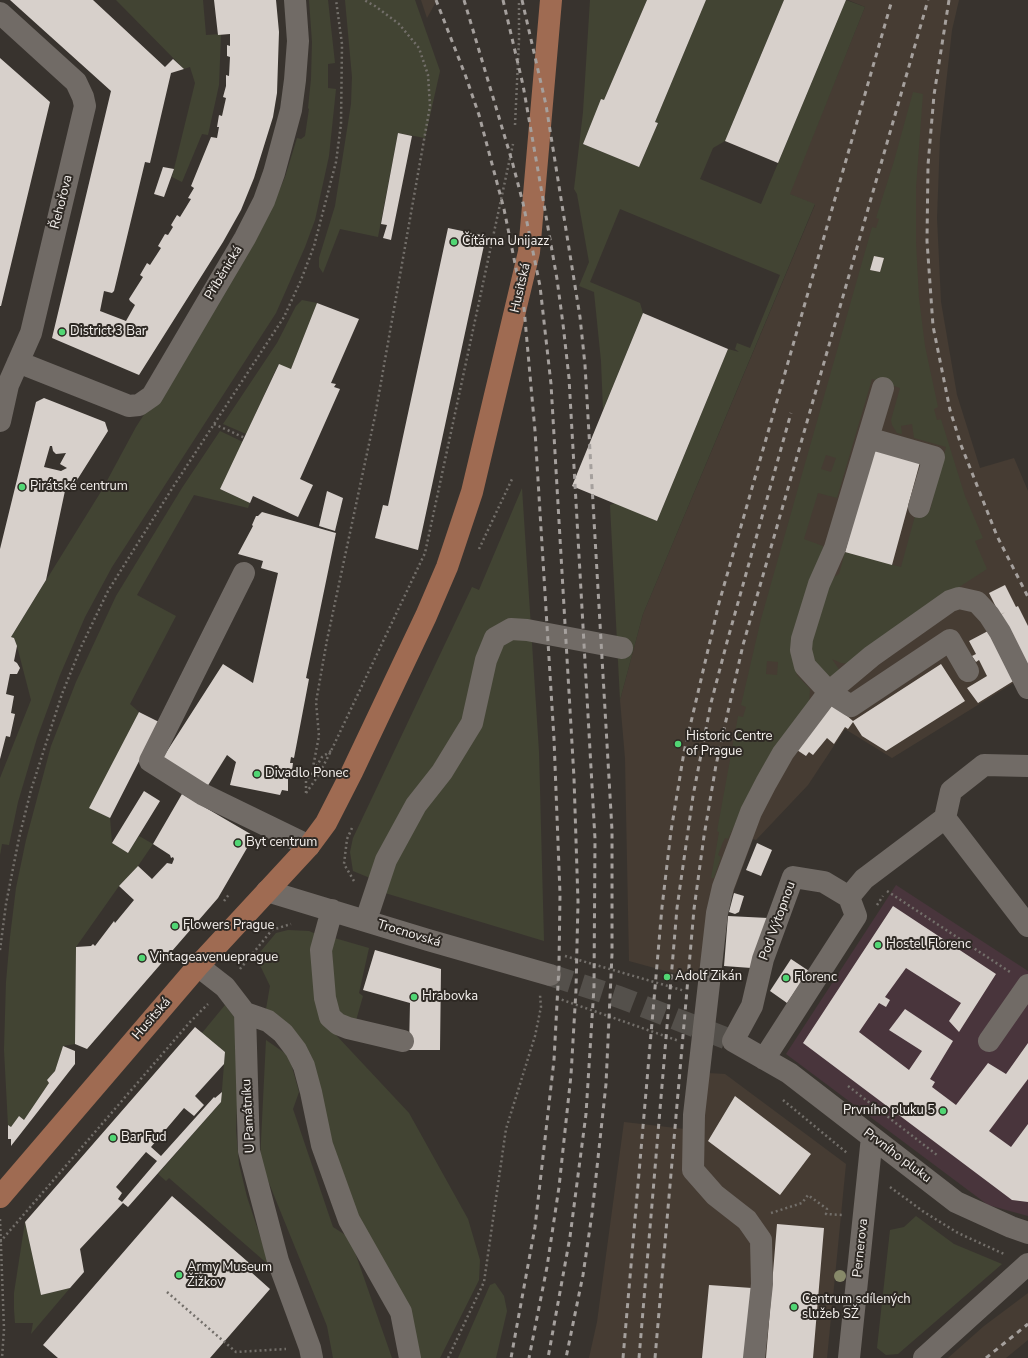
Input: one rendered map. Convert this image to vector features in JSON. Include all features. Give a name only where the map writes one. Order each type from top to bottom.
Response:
[{"type":"main road","name":"Husitská","points":[[0,1197],[198,966],[309,846],[326,823],[352,772],[447,567],[472,492],[530,252],[551,0]]},
{"type":"street","name":"Příběnická","points":[[18,362],[129,406],[139,405],[152,396],[245,238],[264,201],[274,173],[291,110],[298,41],[295,0]]},
{"type":"street","name":"Řehořova","points":[[0,13],[76,82],[83,96],[85,106],[31,333],[8,385],[0,421]]},
{"type":"street","points":[[883,388],[835,548],[819,584],[801,644],[803,661],[807,670],[829,692],[851,706],[950,640],[968,671]]},
{"type":"street","points":[[868,438],[934,457],[919,507]]},
{"type":"street","points":[[244,573],[150,761],[202,794],[309,846]]},
{"type":"street","points":[[754,1358],[762,1284],[761,1240],[748,1220],[715,1195],[693,1170],[694,1115],[716,913],[736,849],[751,812],[783,753],[829,692],[878,652],[950,601],[959,598],[977,602],[1000,632],[1028,688]]},
{"type":"street","points":[[366,920],[386,860],[416,805],[442,772],[472,723],[486,660],[495,638],[511,628],[622,648]]},
{"type":"street","points":[[764,1059],[856,916],[849,896],[864,879],[945,818],[951,790],[984,765],[1028,766]]},
{"type":"street","points":[[945,818],[1028,926]]},
{"type":"street","name":"Pod Výtopnou","points":[[733,1041],[752,1006],[763,959],[793,877],[824,882],[849,896]]},
{"type":"street","name":"Trocnovská","points":[[267,891],[428,940],[545,983]]},
{"type":"street","points":[[332,910],[321,950],[325,998],[330,1017],[338,1024],[348,1028],[402,1041]]},
{"type":"street","points":[[198,966],[225,987],[245,1013],[268,1021],[283,1033],[296,1050],[304,1066],[322,1145],[349,1220],[401,1312],[410,1358]]},
{"type":"street","points":[[989,1041],[1022,980]]},
{"type":"street","name":"U Památníku","points":[[245,1013],[249,1151],[278,1261],[311,1353]]},
{"type":"street","name":"Prvního pluku","points":[[733,1041],[789,1073],[956,1202],[1011,1227],[1028,1233]]},
{"type":"street","name":"Pernerova","points":[[850,1358],[872,1137]]},
{"type":"street","points":[[924,1358],[1028,1264]]},
{"type":"path","points":[[0,950],[6,904],[19,838],[31,790],[62,694],[81,647],[108,591],[284,317],[301,280],[324,212],[336,162],[341,124],[342,44],[336,0]]},
{"type":"path","points":[[315,769],[313,767],[318,736],[316,702],[327,640],[375,416],[430,106],[428,75],[419,48],[398,24],[375,6],[364,0]]},
{"type":"path","points":[[515,126],[519,40],[519,0]]},
{"type":"path","points":[[331,751],[322,757],[306,781],[306,793],[318,776],[331,751],[425,553],[514,141]]},
{"type":"path","points":[[214,424],[245,438]]},
{"type":"path","points":[[874,909],[886,890],[1022,980]]},
{"type":"path","points":[[0,1242],[190,1022],[225,987],[272,930]]},
{"type":"path","points":[[448,1358],[484,1282],[506,1129],[535,1036],[545,983]]},
{"type":"path","points":[[555,997],[686,1044]]},
{"type":"path","points":[[869,1102],[943,1160]]},
{"type":"path","points":[[748,1220],[802,1203],[808,1195],[827,1209]]},
{"type":"path","points":[[0,1215],[4,1329],[2,1358]]},
{"type":"path","points":[[167,1292],[236,1352],[311,1353]]},
{"type":"shaded area","points":[[421,0],[437,0],[427,18]]},
{"type":"shaded area","points":[[848,0],[959,0],[952,30],[940,138],[937,218],[941,302],[957,395],[980,468],[1014,458],[1028,491],[1028,674],[892,758],[845,729],[808,785],[756,840],[753,839],[729,904],[713,984],[629,961],[625,758],[620,700],[643,614],[815,205],[789,194],[865,7]]},
{"type":"shaded area","points":[[896,885],[1028,971],[1028,1216],[988,1205],[786,1054]]},
{"type":"shaded area","points":[[708,1073],[725,1074],[846,1164],[827,1358],[589,1358],[597,1322],[624,1122],[702,1131]]},
{"type":"shaded area","points":[[1028,1293],[1028,1340],[1006,1358],[948,1358],[984,1326]]},
{"type":"green space","points":[[116,0],[203,0],[206,35],[221,34],[219,85],[208,135],[202,134],[182,182],[172,177],[195,83],[190,67],[184,69]]},
{"type":"green space","points":[[309,0],[328,0],[335,63],[328,64],[328,88],[336,89],[329,156],[315,220],[305,247],[276,313],[112,567],[85,617],[60,675],[37,738],[18,802],[9,845],[2,844],[0,855],[0,778],[31,700],[17,646],[14,638],[11,637],[102,490],[136,427],[252,247],[269,214],[285,177],[297,138],[301,139],[305,136],[311,79],[312,42]]},
{"type":"green space","points":[[345,0],[415,0],[440,71],[425,138],[398,133],[378,237],[340,229],[323,273],[319,267],[319,258],[335,206],[351,104],[352,77]]},
{"type":"green space","points":[[590,0],[647,0],[604,100],[601,100],[583,144],[639,167],[658,123],[655,122],[706,0],[784,0],[725,141],[713,148],[700,179],[761,204],[846,0],[865,7],[790,194],[815,204],[643,614],[620,700],[610,505],[615,503],[657,521],[728,349],[739,352],[735,349],[737,343],[750,348],[780,275],[620,209],[590,282],[640,303],[643,313],[603,410],[601,361],[594,292],[579,286],[589,262],[577,194],[574,189],[583,112]]},
{"type":"green space","points":[[913,92],[923,94],[916,188],[916,242],[919,298],[925,346],[938,407],[934,409],[937,420],[941,419],[965,496],[983,538],[975,541],[987,569],[933,604],[849,664],[841,663],[832,659],[840,671],[833,676],[828,676],[814,664],[811,644],[830,579],[839,574],[845,552],[901,567],[915,516],[930,510],[946,447],[914,438],[912,424],[901,426],[902,434],[897,433],[891,420],[900,388],[872,379],[837,498],[818,493],[804,539],[823,546],[793,661],[797,675],[810,689],[809,705],[774,751],[754,783],[728,839],[725,838],[723,842],[718,855],[721,857],[714,878],[711,878],[719,832],[717,831],[738,716],[743,717],[746,707],[741,705],[761,619],[872,227],[876,228],[879,219],[876,218],[894,161]],"holes":[[[874,256],[884,258],[880,272],[870,270]],[[826,455],[836,458],[831,472],[821,469]],[[767,661],[778,662],[777,675],[766,674]]]},
{"type":"green space","points":[[302,300],[317,303],[291,369],[278,365],[246,434],[223,424],[277,343],[296,306]]},
{"type":"green space","points":[[220,431],[243,442],[220,489],[250,503],[248,508],[194,495],[137,595],[176,616],[130,704],[139,712],[90,807],[110,818],[112,843],[128,853],[139,836],[153,844],[138,866],[119,886],[76,947],[75,1044],[63,1046],[55,1071],[47,1080],[49,1083],[24,1120],[19,1116],[11,1127],[8,1125],[4,1050],[6,982],[10,937],[16,888],[26,840],[51,746],[76,682],[116,596],[182,488]]},
{"type":"green space","points":[[522,488],[539,752],[544,941],[385,893],[387,885],[353,871],[350,852],[353,838],[472,587],[479,590]]},
{"type":"green space","points":[[288,930],[309,931],[316,934],[336,1035],[409,1113],[468,1219],[480,1260],[479,1280],[440,1358],[419,1358],[357,1213],[318,1102],[266,1009],[270,986],[256,957],[276,933]]},
{"type":"green space","points":[[331,937],[369,948],[359,993],[363,996],[355,1024],[336,1012]]},
{"type":"green space","points":[[225,1005],[238,1022],[240,1031],[236,1130],[239,1164],[247,1197],[270,1266],[169,1178],[166,1181],[158,1174],[221,1102],[225,1052],[202,1033]]},
{"type":"green space","points":[[266,1040],[289,1056],[299,1092],[293,1109],[333,1227],[350,1238],[392,1358],[333,1358],[327,1326],[260,1161]]},
{"type":"green space","points":[[916,1216],[954,1244],[1002,1264],[898,1354],[886,1355],[877,1348],[890,1230],[904,1227]]},
{"type":"green space","points":[[25,1222],[41,1295],[70,1288],[31,1334],[33,1323],[15,1323],[14,1309],[14,1293]]},
{"type":"green space","points":[[495,1283],[504,1296],[507,1311],[496,1358],[458,1358],[490,1285]]},
{"type":"building","points":[[10,0],[93,0],[165,67],[173,59],[184,69],[171,73],[150,163],[145,162],[114,291],[112,293],[104,291],[100,311],[126,321],[135,305],[129,299],[143,277],[140,275],[147,263],[150,265],[161,248],[158,246],[165,234],[168,235],[173,227],[171,225],[177,215],[180,217],[191,199],[188,198],[194,188],[191,186],[211,137],[217,138],[219,115],[222,116],[226,98],[223,97],[226,86],[226,75],[229,76],[230,57],[227,56],[227,45],[230,46],[230,34],[218,35],[214,0],[276,0],[279,32],[277,93],[273,117],[254,178],[241,210],[223,242],[139,375],[52,338],[111,91]]},
{"type":"building","points":[[647,0],[706,0],[655,122],[658,123],[639,167],[583,144],[601,99],[604,100]]},
{"type":"building","points":[[784,0],[846,0],[778,163],[725,141]]},
{"type":"building","points":[[0,58],[50,102],[1,306],[0,306]]},
{"type":"building","points":[[398,133],[412,136],[391,240],[383,238],[387,225],[381,224]]},
{"type":"building","points":[[163,167],[174,169],[164,197],[154,194]]},
{"type":"building","points":[[448,228],[486,236],[418,550],[375,538],[383,505],[388,506]]},
{"type":"building","points":[[874,256],[884,258],[880,272],[870,270]]},
{"type":"building","points":[[317,303],[359,319],[331,383],[336,384],[334,387],[340,389],[300,479],[313,485],[298,517],[253,496],[250,503],[220,489],[279,364],[291,369]]},
{"type":"building","points":[[643,313],[728,349],[657,521],[572,486]]},
{"type":"building","points":[[44,398],[105,422],[108,431],[72,488],[66,486],[46,580],[11,637],[14,638],[17,646],[14,661],[20,668],[17,674],[10,674],[6,694],[14,696],[11,713],[15,714],[10,737],[6,736],[0,759],[0,549],[36,402]],"holes":[[[50,446],[52,446],[53,451],[56,454],[66,453],[60,464],[67,468],[61,471],[44,467]]]},
{"type":"building","points":[[873,450],[920,462],[892,565],[845,552]]},
{"type":"building","points":[[327,491],[343,498],[335,531],[319,526]]},
{"type":"building","points":[[262,512],[336,533],[306,678],[309,679],[294,758],[291,757],[290,763],[293,763],[291,779],[288,778],[288,791],[282,790],[280,795],[230,785],[236,762],[227,755],[207,787],[162,759],[223,664],[253,683],[278,573],[261,568],[263,561],[238,554],[253,526],[252,525],[256,516]]},
{"type":"building","points":[[1005,585],[1028,626],[1028,669],[999,616],[1005,612],[1000,615],[989,593]]},
{"type":"building","points":[[988,631],[1015,680],[978,703],[967,688],[987,676],[979,660],[976,662],[972,656],[976,654],[969,641]]},
{"type":"building","points":[[941,664],[965,701],[886,751],[862,736],[853,722],[848,729],[845,727],[834,744],[827,738],[813,755],[809,752],[806,756],[797,750],[833,704],[853,721]]},
{"type":"building","points":[[139,712],[159,722],[110,818],[89,808]]},
{"type":"building","points":[[144,791],[160,801],[128,853],[112,843]]},
{"type":"building","points":[[182,794],[254,836],[218,898],[87,1049],[75,1044],[76,947],[91,946],[93,944],[95,946],[114,921],[115,923],[134,900],[119,886],[138,866],[152,879],[167,863],[172,864],[174,859],[173,857],[171,858],[170,855],[153,844]]},
{"type":"building","points":[[757,843],[772,850],[761,876],[746,870]]},
{"type":"building","points":[[734,893],[744,896],[739,912],[735,914],[729,912]]},
{"type":"building","points":[[893,906],[996,974],[959,1032],[949,1021],[961,1003],[906,968],[885,997],[890,1000],[886,1007],[879,1003],[859,1032],[909,1070],[922,1051],[889,1030],[905,1009],[953,1041],[930,1079],[935,1082],[932,1087],[956,1105],[988,1063],[1006,1074],[1028,1043],[1028,1079],[989,1131],[1011,1147],[1028,1124],[1028,1202],[1012,1200],[803,1043]]},
{"type":"building","points":[[728,916],[768,918],[765,969],[724,966]]},
{"type":"building","name":"Hrabovka","points":[[375,950],[441,969],[440,1050],[409,1050],[410,1003],[363,990]]},
{"type":"building","points":[[791,959],[809,971],[787,1003],[770,991]]},
{"type":"building","points":[[195,1027],[225,1052],[224,1064],[195,1096],[204,1105],[194,1116],[184,1108],[151,1147],[161,1156],[214,1097],[215,1098],[222,1092],[221,1102],[128,1207],[123,1203],[80,1249],[84,1272],[70,1288],[41,1295],[25,1222]],"holes":[[[146,1152],[157,1161],[122,1202],[118,1199],[122,1193],[116,1187]]]},
{"type":"building","points":[[63,1046],[75,1051],[75,1064],[11,1146],[11,1139],[8,1139],[8,1125],[11,1127],[19,1116],[24,1120],[49,1083],[47,1080],[55,1071]]},
{"type":"building","points":[[735,1096],[811,1154],[780,1195],[708,1141]]},
{"type":"building","name":"Army Museum Žižkov","points":[[172,1196],[255,1268],[251,1272],[270,1289],[210,1358],[58,1358],[43,1345]]},
{"type":"building","name":"Centrum sdílených služeb SŽ","points":[[777,1224],[824,1228],[813,1358],[766,1358]]},
{"type":"building","points":[[709,1285],[752,1288],[746,1358],[702,1358]]},
{"type":"tunnel","points":[[550,975],[619,997],[733,1041]]},
{"type":"railway","points":[[436,0],[479,115],[504,209],[524,308],[535,431],[554,739],[560,894],[559,966],[554,1060],[535,1227],[511,1358]]},
{"type":"railway","points":[[464,0],[512,161],[523,203],[540,286],[551,384],[574,778],[578,902],[576,990],[571,1075],[559,1187],[547,1267],[529,1358]]},
{"type":"railway","points":[[503,0],[523,85],[557,279],[569,378],[595,839],[594,987],[586,1114],[570,1237],[548,1358]]},
{"type":"railway","points":[[522,0],[546,105],[580,317],[585,365],[612,830],[612,954],[606,1084],[592,1214],[583,1275],[566,1358]]},
{"type":"railway","points":[[623,1358],[662,907],[671,831],[684,752],[719,603],[892,0]]},
{"type":"railway","points":[[655,1358],[694,909],[716,765],[743,645],[928,0]]},
{"type":"railway","points":[[949,0],[934,95],[928,165],[927,241],[933,326],[950,410],[961,445],[997,536],[1028,597]]},
{"type":"railway","points":[[639,1358],[677,908],[693,796],[711,703],[791,413]]},
{"type":"railway","points":[[986,1358],[1028,1324]]},
{"type":"place","name":"Čítárna Unijazz","points":[[454,242]]},
{"type":"place","name":"District 3 Bar","points":[[62,332]]},
{"type":"place","name":"Pirátské centrum","points":[[22,487]]},
{"type":"place","name":"Historic Centre of Prague","points":[[678,744]]},
{"type":"place","name":"Divadlo Ponec","points":[[257,774]]},
{"type":"place","name":"Byt centrum","points":[[238,843]]},
{"type":"place","name":"Flowers Prague","points":[[175,926]]},
{"type":"place","name":"Hostel Florenc","points":[[878,945]]},
{"type":"place","name":"Vintageavenueprague","points":[[142,958]]},
{"type":"place","name":"Adolf Zikán","points":[[667,977]]},
{"type":"place","name":"Florenc","points":[[786,978]]},
{"type":"place","name":"Hrabovka","points":[[414,997]]},
{"type":"place","name":"Prvního pluku 5","points":[[943,1111]]},
{"type":"place","name":"Bar Fud","points":[[113,1138]]},
{"type":"place","name":"Army Museum Žižkov","points":[[179,1275]]},
{"type":"place","name":"Centrum sdílených služeb SŽ","points":[[794,1307]]}]
